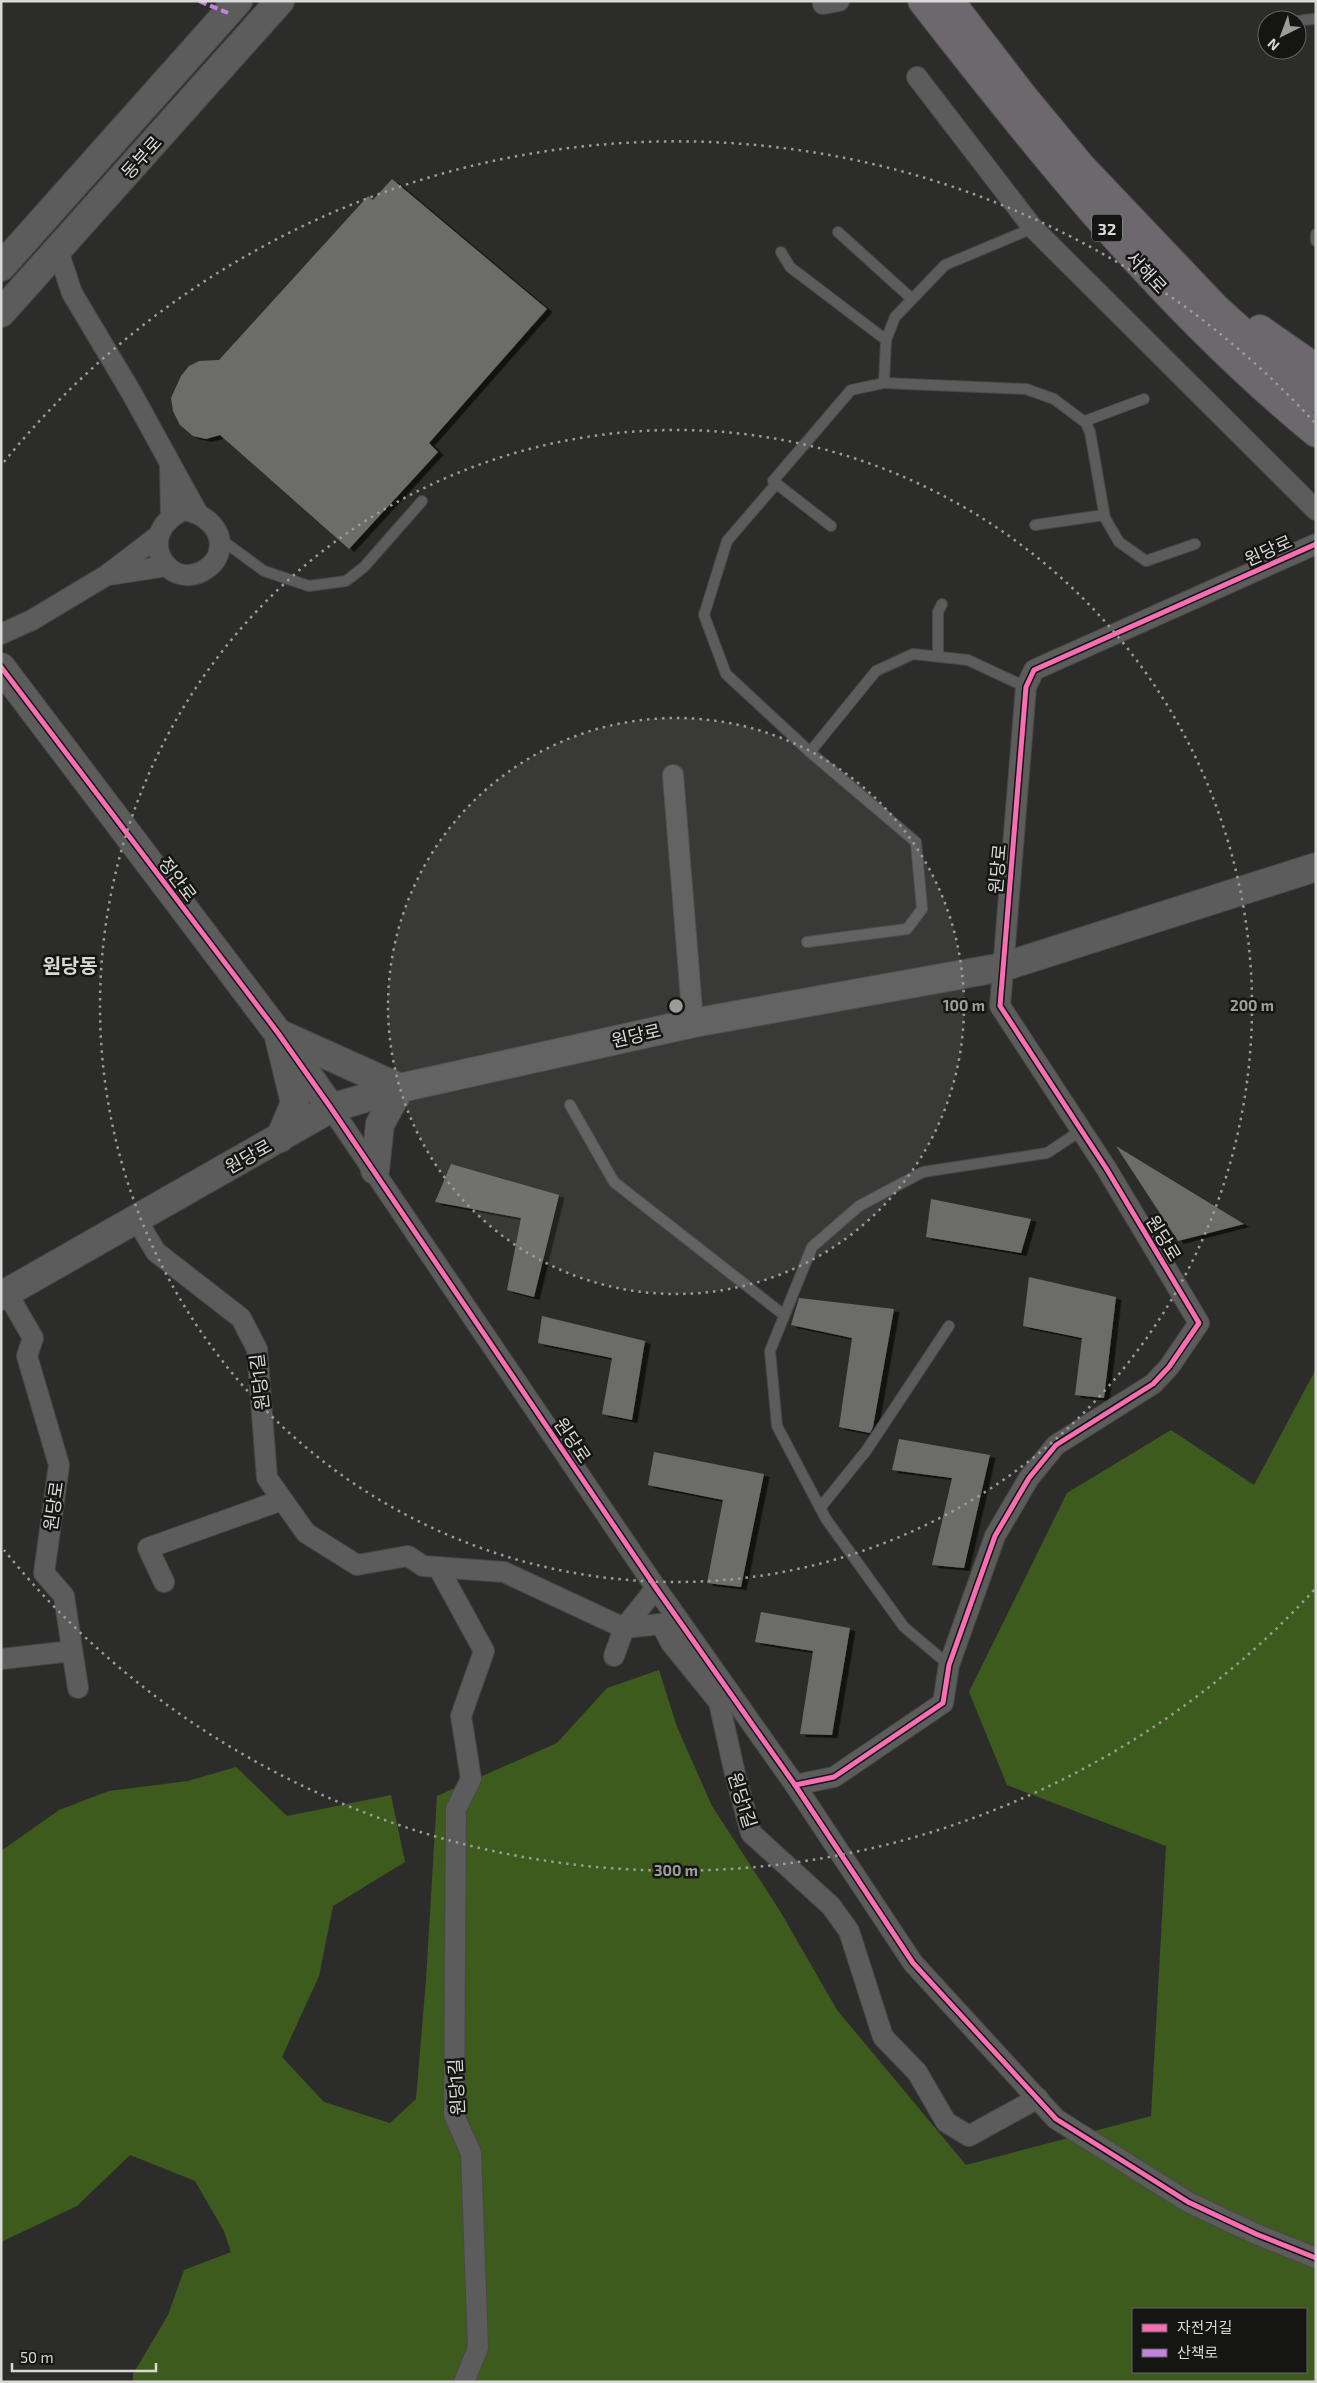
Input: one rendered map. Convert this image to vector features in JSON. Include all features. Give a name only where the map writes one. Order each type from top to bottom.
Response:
[{"type":"main road","points":[[901,1],[1009,112]]},
{"type":"main road","name":"서해로","points":[[922,1],[1009,112],[1146,272],[1225,351],[1316,433]]},
{"type":"main road","name":"서해로","points":[[950,1],[998,64],[1081,166],[1217,309],[1316,398]]},
{"type":"main road","points":[[958,1],[998,64]]},
{"type":"main road","points":[[1151,241],[1249,321],[1316,368]]},
{"type":"street","name":"동부로","points":[[1,267],[238,1]]},
{"type":"street","name":"동부로","points":[[1,313],[280,1]]},
{"type":"street","points":[[917,77],[1033,228],[1316,510]]},
{"type":"street","points":[[58,251],[72,293],[131,392],[197,512],[214,525],[219,538],[218,554],[212,567],[194,576],[179,575],[167,566],[158,550],[158,536]]},
{"type":"street","points":[[170,465],[171,516]]},
{"type":"street","points":[[1,634],[32,620],[107,575],[158,536],[164,524],[171,516],[184,510],[197,512]]},
{"type":"street","name":"원당로","points":[[949,1664],[995,1536],[1029,1478],[1056,1446],[1153,1384],[1169,1367],[1199,1323],[1082,1130],[1000,1006],[1026,687],[1034,670],[1316,544]]},
{"type":"street","points":[[107,575],[167,566]]},
{"type":"street","name":"정안로","points":[[1,667],[278,1034],[331,1108]]},
{"type":"street","points":[[673,775],[693,1023]]},
{"type":"street","name":"원당로","points":[[78,1688],[64,1596],[44,1573],[59,1465],[27,1356],[33,1338],[4,1295],[331,1108],[400,1088],[693,1023],[1003,967],[1316,867]]},
{"type":"street","points":[[278,1034],[400,1088],[381,1121],[375,1170]]},
{"type":"street","points":[[278,1034],[295,1103],[280,1138]]},
{"type":"street","name":"원당로","points":[[331,1108],[375,1170],[656,1588],[795,1784],[914,1963],[1056,2119],[1188,2202],[1256,2234],[1316,2258]]},
{"type":"street","name":"원당1길","points":[[136,1219],[156,1252],[241,1318],[257,1349],[268,1478],[306,1533],[357,1565],[408,1556],[423,1566],[504,1572],[624,1628],[661,1624],[671,1643],[719,1702],[735,1774],[751,1833],[831,1906],[849,1931],[883,2037],[917,2072],[946,2122],[969,2136],[1038,2098]]},
{"type":"street","points":[[164,1582],[148,1548],[282,1500]]},
{"type":"street","name":"원당1길","points":[[438,1567],[484,1651],[461,1716],[472,1779],[456,1809],[454,2115],[471,2153],[478,2348],[464,2382]]},
{"type":"street","points":[[614,1656],[624,1628],[656,1588]]},
{"type":"street","points":[[1,1659],[72,1652]]},
{"type":"street","points":[[795,1784],[834,1777],[943,1703],[949,1664]]},
{"type":"lane","points":[[884,383],[886,340],[895,317],[912,299],[945,265],[1033,228]]},
{"type":"lane","points":[[838,232],[912,299]]},
{"type":"lane","points":[[1316,234],[1316,240]]},
{"type":"lane","points":[[781,252],[790,267],[886,340]]},
{"type":"lane","points":[[831,526],[773,482],[851,390],[884,383],[1026,389],[1054,398],[1086,422],[1090,432],[1105,518],[1119,542],[1146,561],[1195,544]]},
{"type":"lane","points":[[1086,422],[1144,399]]},
{"type":"lane","points":[[776,484],[727,542],[704,615],[726,674],[810,752],[916,842],[922,908],[908,930],[807,942]]},
{"type":"lane","points":[[219,538],[264,571],[309,586],[346,581],[364,567],[422,501]]},
{"type":"lane","points":[[1035,525],[1104,516],[1105,518]]},
{"type":"lane","points":[[938,655],[938,612],[942,604]]},
{"type":"lane","points":[[810,752],[876,671],[913,654],[938,655],[968,660],[1026,687]]},
{"type":"lane","points":[[570,1105],[614,1182],[784,1315]]},
{"type":"lane","points":[[949,1664],[904,1627],[820,1508],[777,1426],[770,1351],[812,1247],[859,1206],[923,1172],[1047,1154],[1082,1130]]},
{"type":"lane","points":[[820,1508],[866,1451],[949,1326]]},
{"type":"green space","points":[[1316,1369],[1316,2382],[133,2382],[133,2374],[168,2315],[184,2270],[231,2252],[224,2231],[195,2181],[130,2155],[77,2206],[1,2242],[1,1851],[59,1810],[109,1791],[188,1781],[236,1767],[287,1816],[391,1795],[405,1862],[333,1906],[319,1976],[282,2057],[324,2102],[390,2123],[416,2099],[426,1980],[437,1796],[557,1743],[607,1688],[659,1670],[677,1727],[712,1806],[780,1911],[837,2010],[966,2165],[1151,2116],[1166,1846],[1007,1785],[969,1692],[1067,1493],[1171,1430],[1254,1485]]},
{"type":"building","points":[[392,179],[547,309],[429,443],[438,452],[349,549],[220,435],[206,439],[193,436],[180,425],[173,411],[171,398],[181,376],[189,366],[199,361],[219,360],[368,196],[373,200]]},
{"type":"building","points":[[1116,1146],[1244,1224],[1178,1241]]},
{"type":"building","points":[[451,1164],[559,1195],[534,1297],[507,1290],[521,1218],[435,1202]]},
{"type":"building","points":[[931,1199],[1031,1219],[1021,1253],[926,1237]]},
{"type":"building","points":[[1029,1277],[1116,1297],[1104,1398],[1075,1395],[1082,1338],[1023,1326]]},
{"type":"building","points":[[799,1298],[894,1309],[873,1427],[870,1433],[839,1427],[852,1338],[791,1325]]},
{"type":"building","points":[[542,1316],[645,1341],[632,1420],[602,1414],[612,1358],[538,1343]]},
{"type":"building","points":[[899,1439],[990,1455],[964,1568],[932,1565],[952,1478],[892,1470]]},
{"type":"building","points":[[654,1452],[764,1474],[741,1587],[707,1583],[723,1500],[648,1485]]},
{"type":"building","points":[[761,1612],[850,1628],[832,1735],[800,1734],[813,1651],[755,1642]]},
{"type":"marked path","points":[[199,1],[228,13]]},
{"type":"cycle path","points":[[795,1785],[834,1777],[943,1703],[949,1665],[995,1536],[1029,1478],[1056,1445],[1153,1384],[1169,1367],[1199,1323],[1106,1168],[1000,1006],[1026,687],[1034,670],[1316,544]]},
{"type":"cycle path","points":[[1,667],[278,1033],[331,1108],[656,1588],[795,1785],[913,1963],[1056,2119],[1188,2202],[1256,2234],[1316,2258]]},
{"type":"district","name":"원당동","points":[[70,965]]}]
